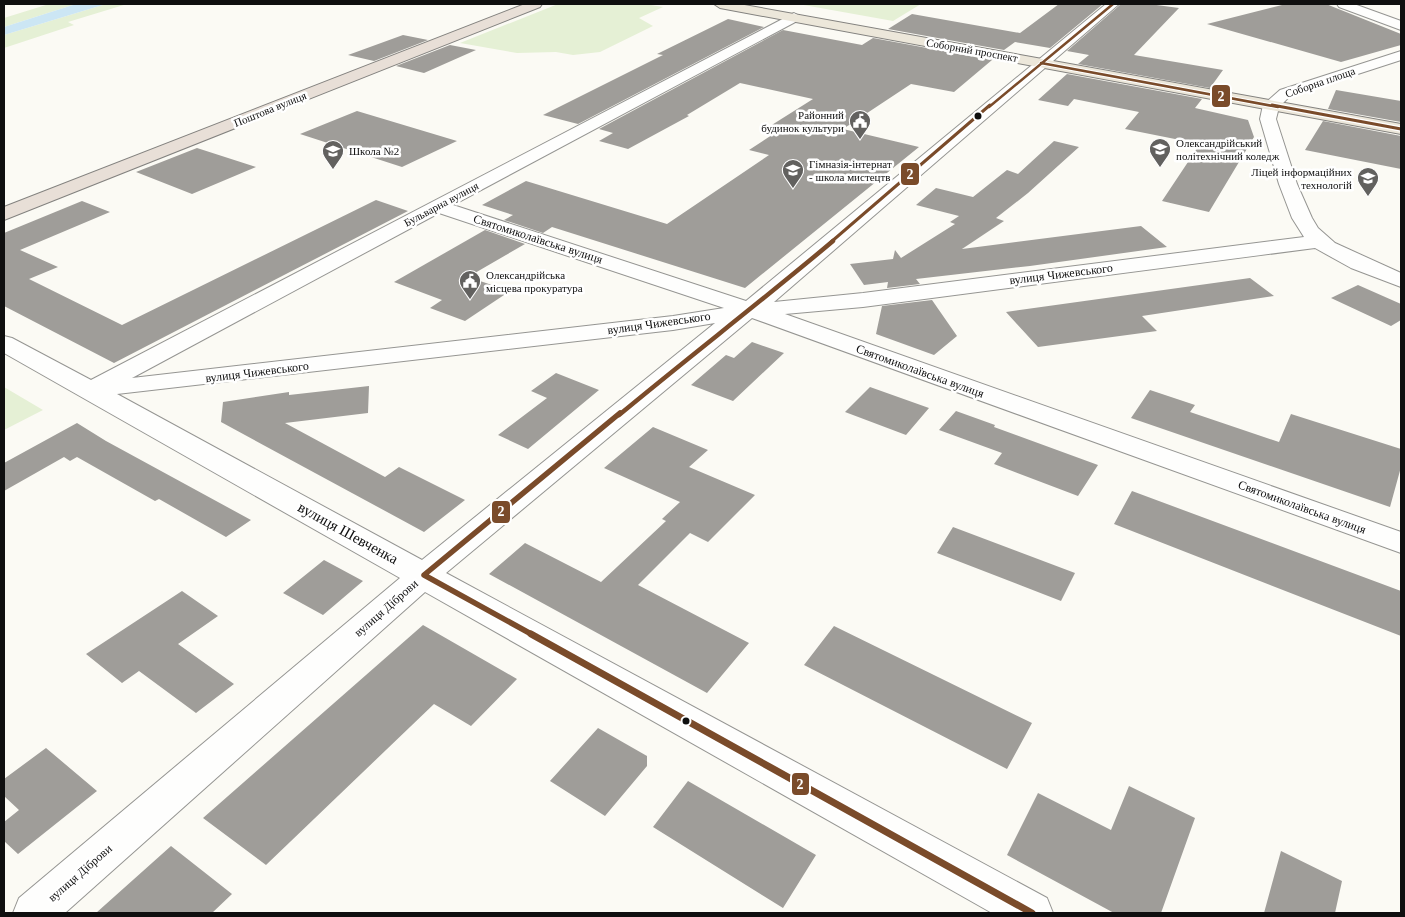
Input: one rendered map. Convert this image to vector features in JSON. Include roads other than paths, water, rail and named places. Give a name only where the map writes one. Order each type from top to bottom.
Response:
[{"type":"highway","name":"Поштова вулиця","points":[[4,214],[536,4]]},
{"type":"main road","name":"Соборний проспект","points":[[720,4],[1401,129]]},
{"type":"street","name":"вулиця Діброви","points":[[34,913],[424,575],[730,323],[750,311],[1113,4]]},
{"type":"street","points":[[1344,4],[1401,26]]},
{"type":"street","name":"Бульварна вулиця","points":[[89,390],[794,17]]},
{"type":"street","name":"Соборна площа","points":[[1401,55],[1285,93],[1271,105],[1268,119],[1300,217],[1318,241],[1370,269],[1401,281]]},
{"type":"street","name":"Святомиколаївська вулиця","points":[[438,206],[698,291],[1401,543]]},
{"type":"street","name":"вулиця Чижевського","points":[[89,390],[673,323],[750,311],[863,300],[1318,241]]},
{"type":"street","name":"вулиця Шевченка","points":[[4,343],[1032,913]]},
{"type":"water","points":[[76,4],[106,4],[4,35],[4,27]]},
{"type":"place","name":"Районний будинок культури","points":[[860,140]]},
{"type":"place","name":"Олександрійський політехнічний коледж","points":[[1160,168]]},
{"type":"place","name":"Школа №2","points":[[333,170]]},
{"type":"place","name":"Гімназія-інтернат - школа мистецтв","points":[[793,189]]},
{"type":"place","name":"Ліцей інформаційних технологій","points":[[1368,197]]},
{"type":"place","name":"Олександрійська місцева прокуратура","points":[[470,300]]}]
